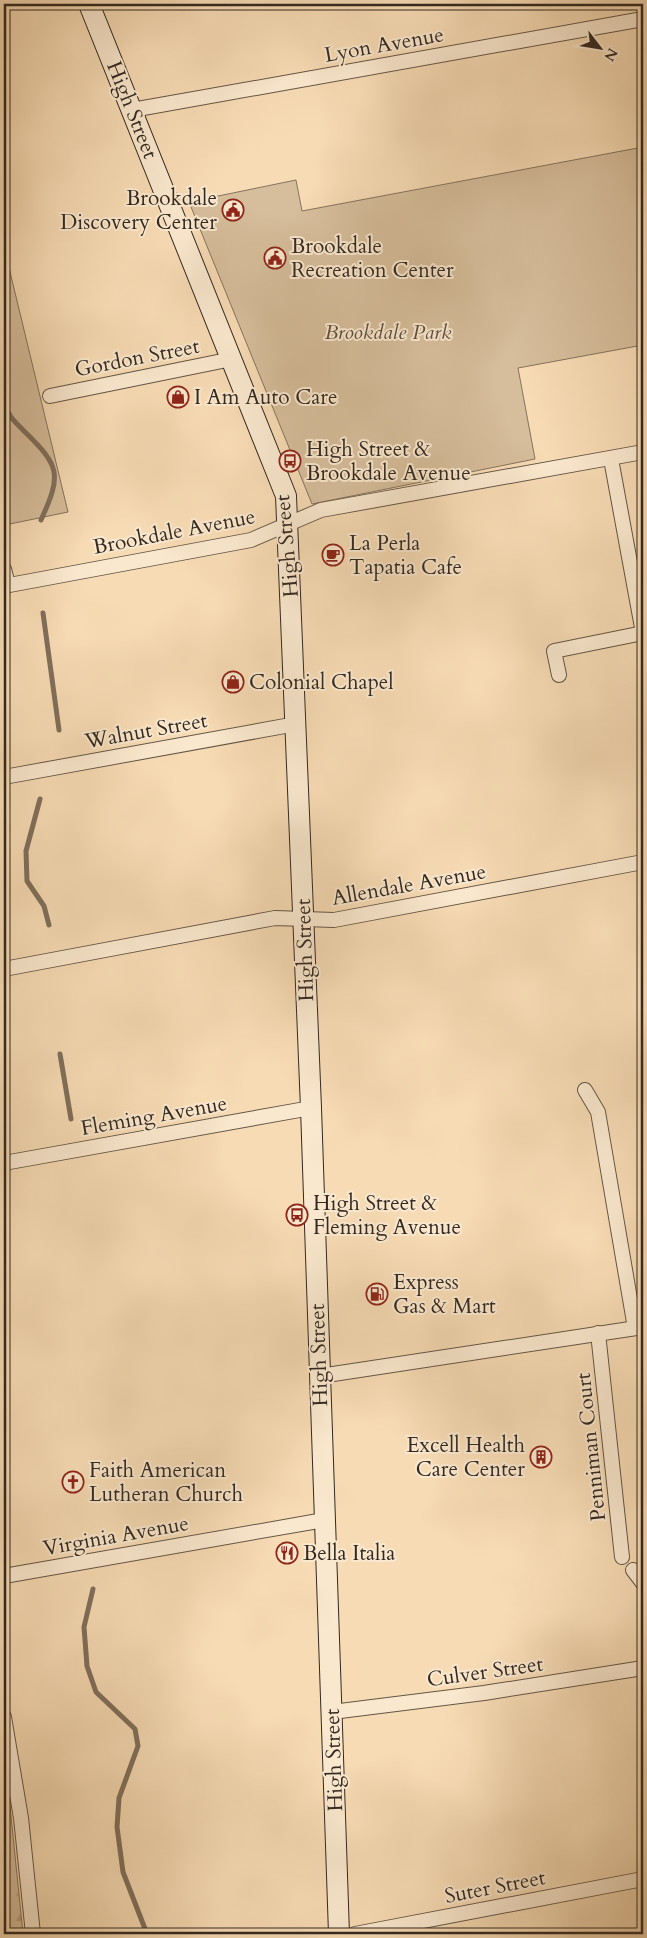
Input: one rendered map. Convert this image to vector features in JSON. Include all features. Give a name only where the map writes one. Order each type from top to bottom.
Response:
[{"type":"main road","name":"High Street","points":[[89,4],[286,496],[311,1108],[339,1934]]},
{"type":"street","name":"Lyon Avenue","points":[[132,110],[643,19]]},
{"type":"street","name":"Gordon Street","points":[[50,396],[232,359]]},
{"type":"street","name":"Brookdale Avenue","points":[[6,586],[251,540],[321,510],[643,452]]},
{"type":"street","points":[[559,675],[554,651],[643,633],[611,459]]},
{"type":"street","points":[[4,568],[6,586]]},
{"type":"street","name":"Walnut Street","points":[[4,777],[296,724]]},
{"type":"street","name":"Allendale Avenue","points":[[4,969],[275,918],[334,920],[643,862]]},
{"type":"street","points":[[320,1376],[639,1328],[598,1112],[585,1090]]},
{"type":"street","name":"Fleming Avenue","points":[[4,1163],[311,1108]]},
{"type":"street","name":"Penniman Court","points":[[598,1333],[622,1557]]},
{"type":"street","name":"Virginia Avenue","points":[[4,1576],[324,1520]]},
{"type":"street","points":[[633,1570],[643,1583]]},
{"type":"street","name":"Culver Street","points":[[332,1712],[484,1693],[643,1668]]},
{"type":"street","points":[[4,1717],[20,1818],[33,1934]]},
{"type":"street","name":"Suter Street","points":[[355,1934],[643,1879]]},
{"type":"green space","name":"Brookdale Park","points":[[643,147],[643,345],[518,368],[535,459],[312,504],[189,202],[296,180],[302,211]]},
{"type":"green space","points":[[4,247],[68,512],[5,525],[6,503],[4,496]]},
{"type":"green space","points":[[4,1776],[7,1777],[23,1934],[4,1934]]},
{"type":"waterway","points":[[4,372],[7,380],[4,388]]},
{"type":"waterway","points":[[4,403],[12,419],[45,453],[54,471],[52,492],[41,520]]},
{"type":"waterway","points":[[43,613],[59,730]]},
{"type":"waterway","points":[[40,799],[26,851],[27,881],[44,906],[49,925]]},
{"type":"waterway","points":[[60,1054],[71,1119]]},
{"type":"waterway","points":[[93,1589],[84,1627],[87,1666],[96,1692],[135,1729],[138,1746],[119,1798],[117,1827],[123,1872],[147,1934]]},
{"type":"place","name":"Brookdale Discovery Center","points":[[233,210]]},
{"type":"place","name":"Brookdale Recreation Center","points":[[275,258]]},
{"type":"place","name":"I Am Auto Care","points":[[178,397]]},
{"type":"place","name":"High Street & Brookdale Avenue","points":[[290,461]]},
{"type":"place","name":"La Perla Tapatia Cafe","points":[[333,555]]},
{"type":"place","name":"Colonial Chapel","points":[[233,682]]},
{"type":"place","name":"High Street & Fleming Avenue","points":[[297,1215]]},
{"type":"place","name":"Express Gas & Mart","points":[[377,1294]]},
{"type":"place","name":"Excell Health Care Center","points":[[541,1457]]},
{"type":"place","name":"Faith American Lutheran Church","points":[[73,1482]]},
{"type":"place","name":"Bella Italia","points":[[287,1553]]}]
